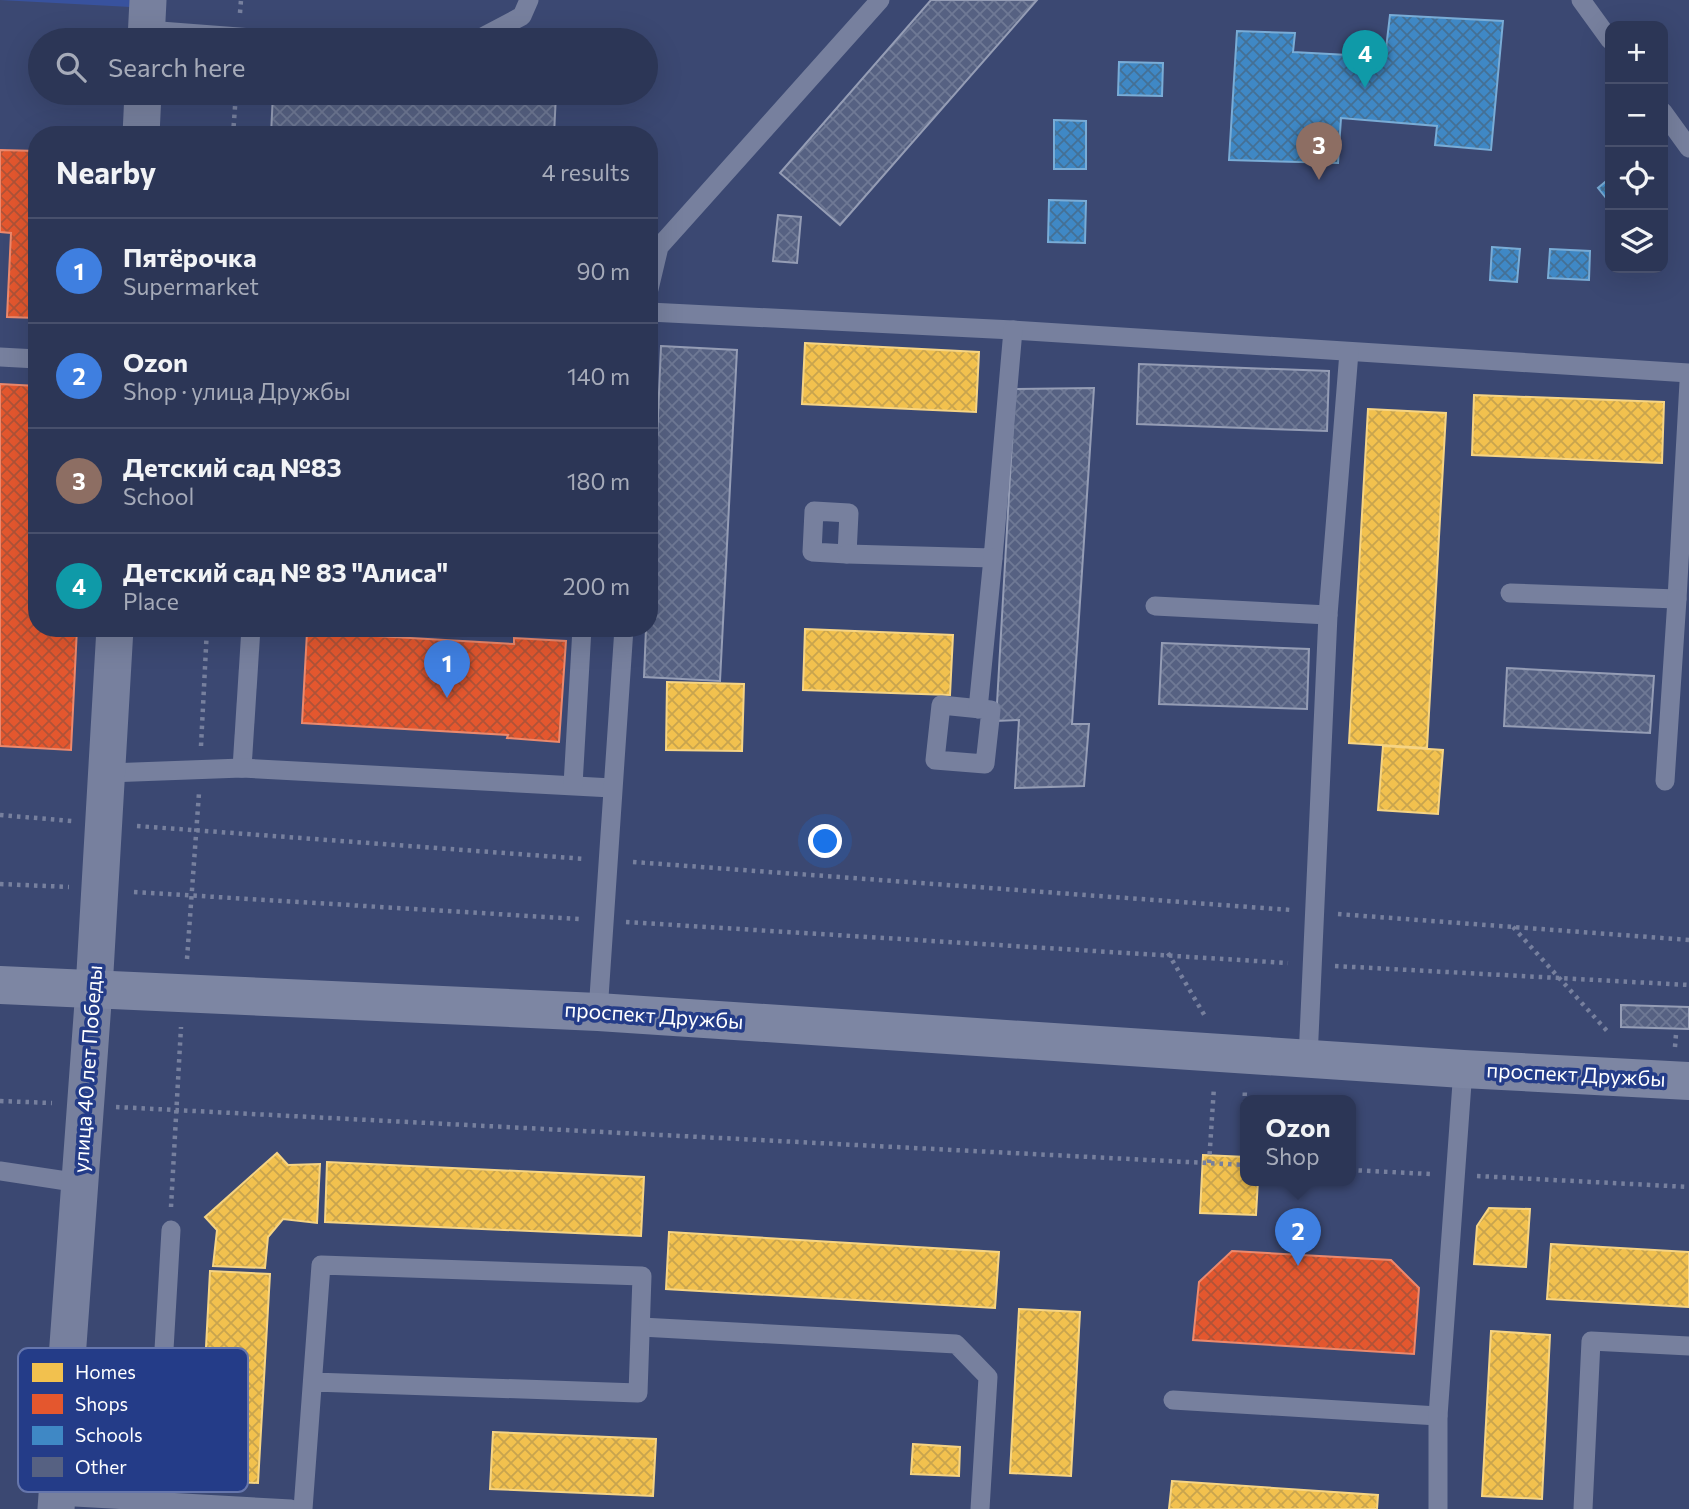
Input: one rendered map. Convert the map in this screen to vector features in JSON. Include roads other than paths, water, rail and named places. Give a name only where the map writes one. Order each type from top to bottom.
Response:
[{"type":"street","points":[[142,126],[143,105]]},
{"type":"street","name":"улица 40 лет Победы","points":[[68,1348],[94,989],[116,637]]},
{"type":"street","name":"проспект Дружбы","points":[[0,985],[598,1012],[1463,1069],[1689,1081]]},
{"type":"lane","points":[[500,28],[522,16],[529,0]]},
{"type":"lane","points":[[658,251],[880,0]]},
{"type":"lane","points":[[1581,0],[1605,33]]},
{"type":"lane","points":[[147,24],[180,28]]},
{"type":"lane","points":[[1668,119],[1689,148]]},
{"type":"lane","points":[[658,312],[1013,330],[1689,373]]},
{"type":"lane","points":[[978,709],[1013,330]]},
{"type":"lane","points":[[1308,1059],[1328,615],[1349,352]]},
{"type":"lane","points":[[0,357],[28,359]]},
{"type":"lane","points":[[1665,781],[1689,382]]},
{"type":"lane","points":[[847,554],[993,558]]},
{"type":"lane","points":[[1510,593],[1678,599]]},
{"type":"lane","points":[[1155,606],[1328,615]]},
{"type":"lane","points":[[242,768],[250,637]]},
{"type":"lane","points":[[573,785],[581,637]]},
{"type":"lane","points":[[598,1012],[623,637]]},
{"type":"lane","points":[[108,773],[242,768],[612,788]]},
{"type":"lane","points":[[1438,1509],[1438,1416],[1463,1069]]},
{"type":"lane","points":[[0,1171],[80,1183]]},
{"type":"lane","points":[[164,1348],[171,1230]]},
{"type":"lane","points":[[303,1509],[321,1265],[642,1276],[638,1393],[313,1382]]},
{"type":"lane","points":[[641,1327],[956,1344],[988,1377],[979,1509]]},
{"type":"lane","points":[[1583,1509],[1591,1340],[1689,1346]]},
{"type":"lane","points":[[1173,1400],[1438,1416]]},
{"type":"lane","points":[[155,1503],[156,1492]]},
{"type":"lane","points":[[56,1502],[291,1509]]},
{"type":"place","name":"Детский сад № 83 \"Алиса\"","points":[[1365,88]]},
{"type":"place","name":"Детский сад №83","points":[[1319,180]]},
{"type":"place","name":"Пятёрочка","points":[[447,698]]},
{"type":"place","name":"Ozon","points":[[1298,1266]]}]
